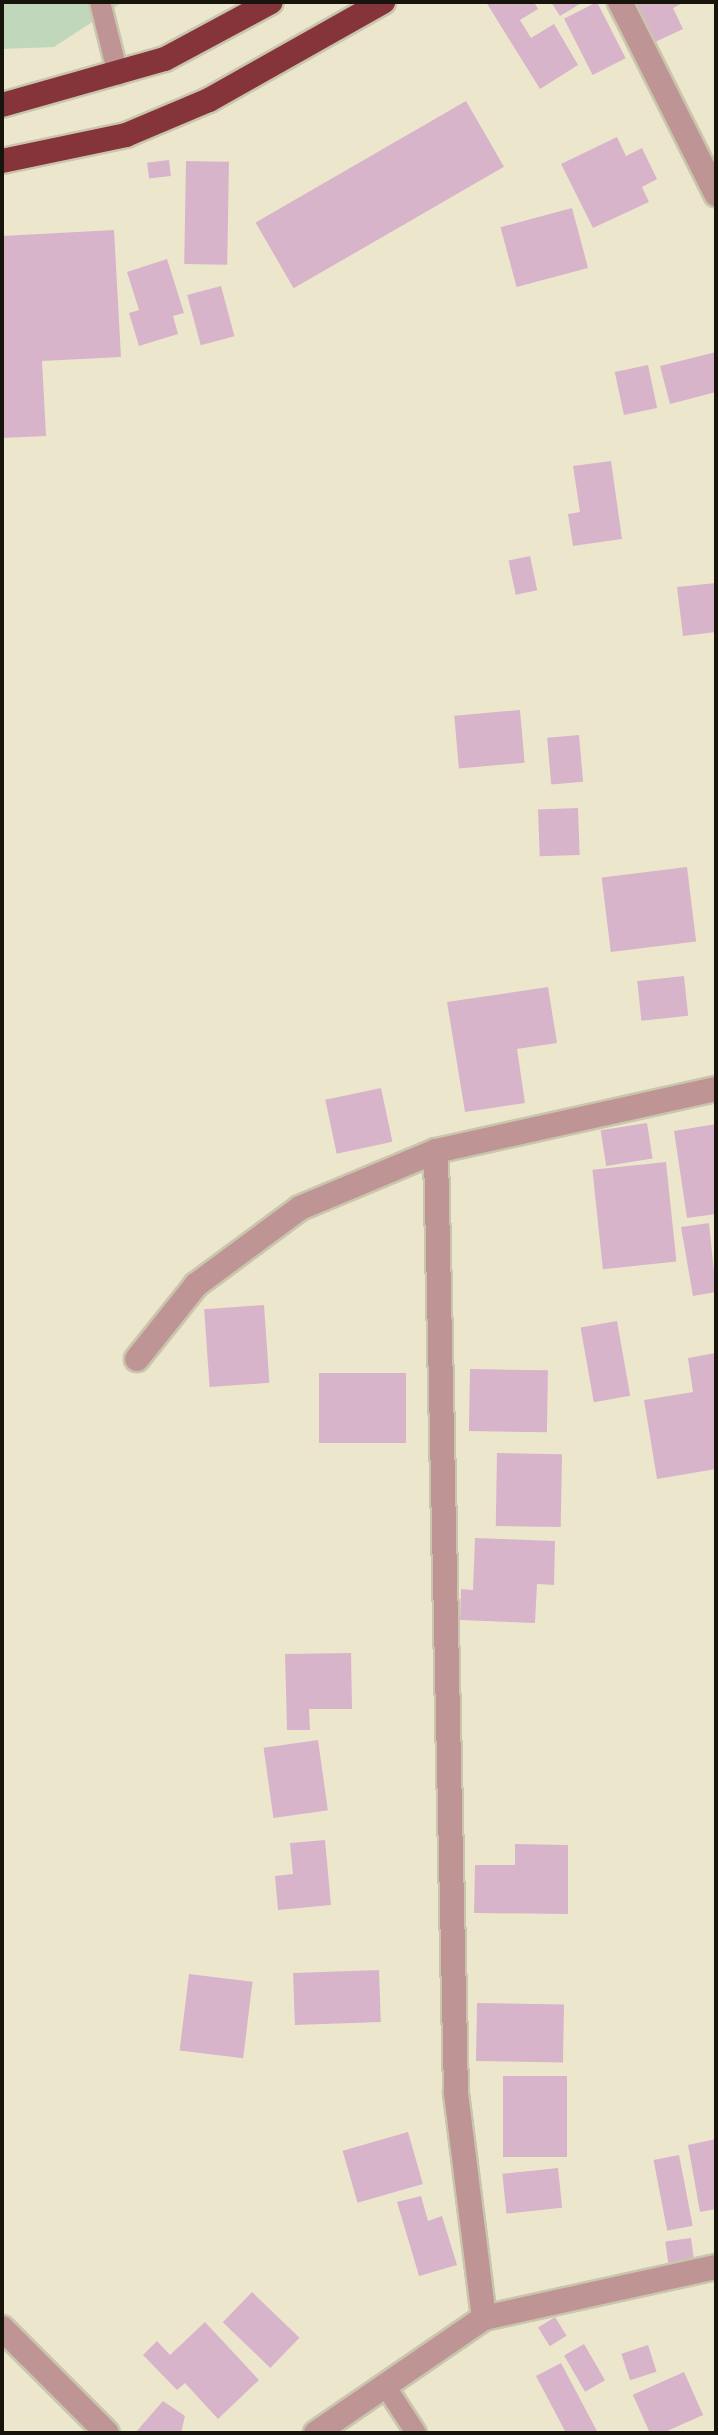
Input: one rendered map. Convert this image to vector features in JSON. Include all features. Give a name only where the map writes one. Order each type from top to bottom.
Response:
[{"type":"highway","points":[[2,161],[126,135],[209,100],[383,2]]},
{"type":"highway","points":[[2,105],[118,75],[165,59],[267,3]]},
{"type":"street","points":[[620,2],[716,194]]},
{"type":"street","points":[[137,1359],[196,1285],[300,1208],[436,1151],[716,1089]]},
{"type":"street","points":[[436,1151],[456,2093],[484,2318]]},
{"type":"street","points":[[316,2433],[388,2390],[484,2318],[716,2267]]},
{"type":"street","points":[[2,2328],[107,2433]]},
{"type":"lane","points":[[100,2],[118,75]]},
{"type":"lane","points":[[388,2390],[416,2433]]},
{"type":"green space","points":[[2,2],[123,2],[54,47],[2,49]]},
{"type":"building","points":[[486,2],[534,2],[538,9],[520,20],[531,38],[554,24],[578,65],[540,89]]},
{"type":"building","points":[[551,2],[583,2],[560,16]]},
{"type":"building","points":[[597,2],[626,58],[593,75],[564,19]]},
{"type":"building","points":[[629,2],[685,2],[673,8],[683,29],[649,45]]},
{"type":"building","points":[[466,101],[504,167],[294,288],[256,223]]},
{"type":"building","points":[[617,137],[626,156],[642,148],[657,179],[642,187],[649,202],[593,228],[561,164]]},
{"type":"building","points":[[169,160],[171,176],[149,179],[147,163]]},
{"type":"building","points":[[186,161],[229,162],[227,265],[184,264]]},
{"type":"building","points":[[572,208],[588,268],[517,287],[501,227]]},
{"type":"building","points":[[114,230],[121,357],[42,361],[46,436],[2,438],[2,236]]},
{"type":"building","points":[[167,259],[184,313],[173,316],[178,334],[139,346],[129,313],[139,310],[127,272]]},
{"type":"building","points":[[221,286],[234,336],[201,345],[187,295]]},
{"type":"building","points":[[716,352],[716,392],[670,404],[660,366]]},
{"type":"building","points":[[648,365],[657,408],[624,415],[615,372]]},
{"type":"building","points":[[611,461],[622,539],[573,546],[568,514],[580,512],[573,466]]},
{"type":"building","points":[[530,556],[537,590],[516,595],[508,561]]},
{"type":"building","points":[[716,583],[716,632],[683,636],[677,587]]},
{"type":"building","points":[[520,710],[525,763],[459,769],[454,716]]},
{"type":"building","points":[[579,735],[583,782],[551,785],[547,738]]},
{"type":"building","points":[[578,808],[580,855],[540,856],[538,809]]},
{"type":"building","points":[[687,867],[696,941],[611,952],[602,877]]},
{"type":"building","points":[[684,976],[688,1016],[641,1021],[637,981]]},
{"type":"building","points":[[548,987],[557,1043],[517,1049],[525,1103],[465,1112],[447,1002]]},
{"type":"building","points":[[381,1088],[392,1142],[337,1154],[325,1100]]},
{"type":"building","points":[[647,1123],[653,1159],[606,1166],[601,1130]]},
{"type":"building","points":[[716,1124],[716,1214],[687,1218],[674,1131]]},
{"type":"building","points":[[666,1162],[676,1261],[603,1269],[592,1170]]},
{"type":"building","points":[[709,1223],[716,1292],[693,1296],[681,1227]]},
{"type":"building","points":[[264,1305],[269,1383],[210,1387],[204,1309]]},
{"type":"building","points":[[617,1321],[630,1396],[594,1402],[581,1327]]},
{"type":"building","points":[[715,1353],[716,1469],[657,1479],[644,1400],[693,1392],[688,1358]]},
{"type":"building","points":[[470,1369],[548,1370],[547,1432],[469,1431]]},
{"type":"building","points":[[319,1373],[406,1373],[406,1443],[319,1443]]},
{"type":"building","points":[[497,1453],[562,1454],[561,1527],[496,1526]]},
{"type":"building","points":[[475,1538],[555,1541],[554,1585],[537,1584],[535,1623],[460,1620],[461,1589],[473,1590]]},
{"type":"building","points":[[351,1653],[352,1709],[309,1709],[310,1730],[287,1730],[285,1654]]},
{"type":"building","points":[[318,1740],[328,1810],[273,1818],[264,1748]]},
{"type":"building","points":[[325,1840],[331,1905],[278,1910],[275,1876],[293,1874],[290,1843]]},
{"type":"building","points":[[515,1844],[568,1845],[568,1914],[474,1913],[475,1865],[515,1865]]},
{"type":"building","points":[[379,1970],[381,2022],[295,2025],[293,1973]]},
{"type":"building","points":[[189,1974],[253,1982],[243,2058],[180,2050]]},
{"type":"building","points":[[477,2003],[564,2005],[563,2063],[476,2061]]},
{"type":"building","points":[[503,2076],[567,2076],[567,2157],[503,2157]]},
{"type":"building","points":[[408,2132],[423,2184],[358,2203],[343,2151]]},
{"type":"building","points":[[716,2139],[716,2209],[700,2212],[688,2145]]},
{"type":"building","points":[[679,2155],[693,2226],[667,2231],[653,2160]]},
{"type":"building","points":[[558,2168],[562,2208],[506,2214],[502,2174]]},
{"type":"building","points":[[421,2196],[428,2221],[442,2216],[457,2265],[419,2276],[397,2202]]},
{"type":"building","points":[[691,2238],[695,2268],[669,2271],[665,2242]]},
{"type":"building","points":[[252,2292],[299,2338],[270,2368],[223,2322]]},
{"type":"building","points":[[555,2317],[567,2336],[550,2346],[538,2328]]},
{"type":"building","points":[[205,2322],[259,2380],[218,2419],[185,2383],[177,2390],[143,2355],[157,2341],[170,2355]]},
{"type":"building","points":[[584,2344],[605,2380],[585,2392],[564,2356]]},
{"type":"building","points":[[648,2345],[657,2372],[630,2380],[621,2354]]},
{"type":"building","points":[[561,2363],[598,2433],[566,2433],[536,2376]]},
{"type":"building","points":[[684,2372],[703,2415],[663,2433],[650,2433],[633,2395]]},
{"type":"building","points":[[163,2401],[185,2416],[181,2433],[135,2433]]}]
